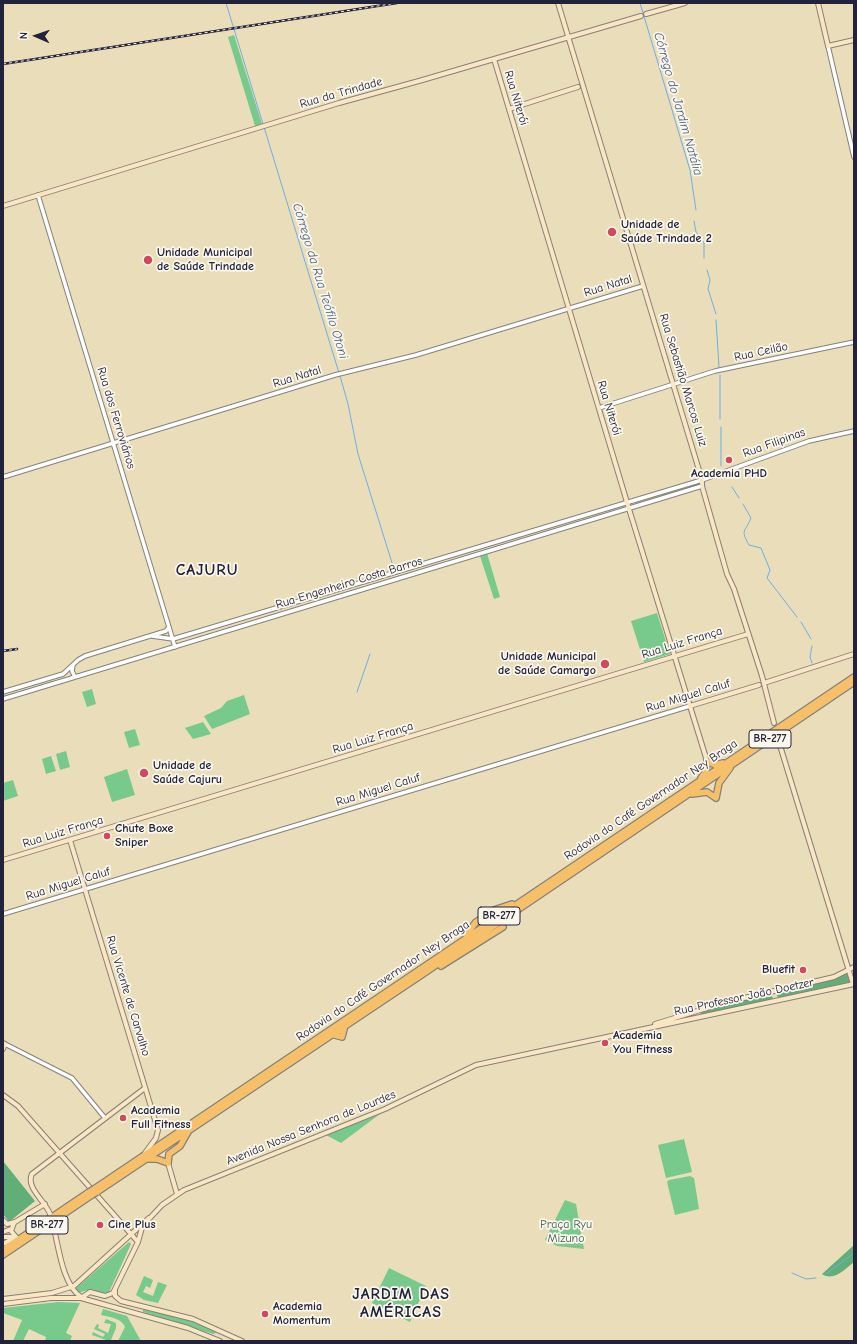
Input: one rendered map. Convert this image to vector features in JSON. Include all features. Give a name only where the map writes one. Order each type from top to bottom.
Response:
[{"type":"highway","name":"Rodovia do Café Governador Ney Braga","points":[[3,1255],[144,1157],[445,953],[470,932],[476,922],[494,910],[508,906],[529,896],[854,677]]},
{"type":"highway","name":"Rodovia do Café Governador Ney Braga","points":[[144,1157],[192,1127],[331,1034],[342,1036],[345,1025],[423,974],[854,682]]},
{"type":"highway","points":[[697,783],[706,771],[707,761],[715,765],[729,761]]},
{"type":"highway","points":[[686,795],[701,791],[710,793],[716,798],[719,783],[736,761]]},
{"type":"highway","points":[[710,793],[711,788],[719,783]]},
{"type":"highway","points":[[423,974],[452,960],[503,927]]},
{"type":"highway","points":[[144,1157],[157,1158],[168,1163],[169,1154],[180,1146],[183,1139],[192,1127]]},
{"type":"highway","name":"Rodovia do Café Governador Ney Braga","points":[[3,1250],[93,1192]]},
{"type":"highway","points":[[16,1236],[43,1223]]},
{"type":"main road","name":"Rua Sebastião Marcos Luiz","points":[[558,3],[674,385],[702,480],[702,486],[727,574],[734,589],[764,683],[774,723]]},
{"type":"main road","name":"Rua da Trindade","points":[[646,14],[685,3]]},
{"type":"main road","points":[[818,3],[828,46],[854,40]]},
{"type":"main road","name":"Rua da Trindade","points":[[3,206],[266,125],[641,16]]},
{"type":"main road","name":"Rua Niterói","points":[[494,59],[629,509],[707,761]]},
{"type":"main road","name":"Rua Sebastião Marcos Luiz","points":[[580,77],[581,83],[578,87],[582,89],[586,95]]},
{"type":"main road","points":[[508,108],[578,87]]},
{"type":"main road","name":"Rua Luiz França","points":[[3,860],[748,634]]},
{"type":"main road","points":[[764,683],[854,654]]},
{"type":"main road","name":"Rua Sebastião Marcos Luiz","points":[[759,685],[761,681],[760,671]]},
{"type":"main road","points":[[759,685],[766,692]]},
{"type":"main road","name":"Rua Miguel Caluf","points":[[690,706],[759,685]]},
{"type":"main road","points":[[778,739],[854,984]]},
{"type":"main road","name":"Rua Vicente de Carvalho","points":[[70,840],[158,1130],[156,1138],[144,1157]]},
{"type":"main road","name":"Rua Professor João Doetzer","points":[[638,1030],[717,1004],[834,976],[854,967]]},
{"type":"main road","name":"Rua Professor João Doetzer","points":[[454,1074],[487,1062],[854,984]]},
{"type":"main road","name":"Avenida Nossa Senhora de Lourdes","points":[[70,1288],[80,1281],[175,1195],[385,1110],[454,1074]]},
{"type":"main road","points":[[50,1214],[45,1204],[31,1185],[29,1179],[34,1172],[145,1088]]},
{"type":"main road","points":[[3,1095],[16,1104],[138,1242]]},
{"type":"main road","points":[[168,1163],[175,1195]]},
{"type":"main road","points":[[3,1220],[7,1224],[14,1222],[45,1204]]},
{"type":"main road","points":[[14,1222],[11,1229],[12,1234],[16,1236]]},
{"type":"main road","points":[[81,1298],[90,1292],[107,1296],[115,1290],[138,1242],[143,1224]]},
{"type":"main road","points":[[53,1225],[70,1288],[81,1298]]},
{"type":"main road","points":[[11,1229],[3,1231],[3,1237],[16,1236]]},
{"type":"main road","points":[[3,1244],[16,1236]]},
{"type":"main road","points":[[124,1241],[131,1239],[138,1242]]},
{"type":"main road","points":[[3,1299],[70,1288]]},
{"type":"main road","points":[[115,1290],[116,1296],[121,1301],[188,1317],[242,1341]]},
{"type":"main road","points":[[23,1302],[27,1296]]},
{"type":"main road","points":[[3,1304],[55,1298],[81,1298],[188,1328],[221,1341],[222,1335],[225,1333]]},
{"type":"main road","points":[[212,1337],[218,1334],[217,1329]]},
{"type":"street","name":"Rua da Trindade","points":[[641,16],[646,14]]},
{"type":"street","points":[[828,46],[854,157]]},
{"type":"street","name":"Rua dos Ferroviários","points":[[38,195],[174,643]]},
{"type":"street","name":"Rua Natal","points":[[3,477],[335,375],[416,355],[643,286]]},
{"type":"street","name":"Rua Ceilão","points":[[599,408],[715,372],[854,342]]},
{"type":"street","name":"Rua Filipinas","points":[[702,480],[808,441],[854,430]]},
{"type":"street","name":"Rua Engenheiro Costa Barros","points":[[3,699],[75,677],[174,643],[702,480]]},
{"type":"street","name":"Rua Engenheiro Costa Barros","points":[[152,636],[174,643],[629,509],[702,486]]},
{"type":"street","name":"Rua Engenheiro Costa Barros","points":[[3,692],[63,674],[75,662],[85,656],[152,636],[166,631],[169,627]]},
{"type":"street","points":[[75,662],[72,671],[75,677]]},
{"type":"street","name":"Rua Miguel Caluf","points":[[3,914],[690,706]]},
{"type":"street","points":[[4,1045],[72,1078],[105,1118]]},
{"type":"green space","points":[[234,35],[262,124],[255,126],[228,37]]},
{"type":"green space","points":[[487,553],[500,597],[494,599],[480,556]]},
{"type":"green space","points":[[657,613],[670,654],[644,662],[631,621]]},
{"type":"green space","points":[[92,689],[96,704],[87,707],[82,692]]},
{"type":"green space","points":[[244,695],[250,714],[212,729],[204,716],[221,708],[227,701]]},
{"type":"green space","points":[[203,722],[211,734],[193,739],[185,728]]},
{"type":"green space","points":[[135,729],[140,745],[129,748],[124,732]]},
{"type":"green space","points":[[66,751],[70,767],[60,770],[56,754]]},
{"type":"green space","points":[[51,756],[56,771],[46,774],[42,759]]},
{"type":"green space","points":[[127,769],[135,795],[112,802],[104,777]]},
{"type":"green space","points":[[13,780],[18,796],[3,801],[3,783]]},
{"type":"green space","points":[[847,974],[850,982],[778,998],[776,992]]},
{"type":"green space","points":[[771,993],[773,999],[701,1015],[700,1011]]},
{"type":"green space","points":[[380,1114],[341,1143],[326,1135]]},
{"type":"green space","points":[[684,1139],[692,1172],[666,1178],[658,1145]]},
{"type":"green space","points":[[3,1161],[35,1201],[9,1222],[3,1214]]},
{"type":"green space","points":[[690,1176],[694,1178],[699,1209],[675,1215],[667,1182],[669,1180]]},
{"type":"green space","name":"Praça Ryu Mizuno","points":[[565,1200],[576,1204],[584,1249],[557,1246],[545,1240]]},
{"type":"green space","points":[[129,1242],[131,1244],[109,1292],[104,1293],[89,1290],[77,1293],[75,1289]]},
{"type":"green space","points":[[854,1245],[854,1262],[835,1276],[826,1276],[822,1274]]},
{"type":"green space","points":[[389,1268],[426,1286],[410,1322],[372,1303]]},
{"type":"green space","points":[[144,1276],[153,1280],[150,1288],[146,1286],[143,1292],[153,1296],[158,1282],[167,1285],[158,1303],[144,1300],[136,1295]]},
{"type":"green space","points":[[58,1302],[80,1303],[66,1333],[72,1336],[70,1341],[45,1341],[46,1337],[29,1329],[23,1341],[13,1341],[22,1320],[3,1313],[3,1308]]},
{"type":"green space","points":[[143,1308],[186,1318],[215,1331],[216,1333],[213,1334],[143,1312]]},
{"type":"green space","points":[[103,1309],[127,1316],[141,1341],[118,1341],[125,1327],[118,1320],[101,1315]]},
{"type":"green space","points":[[106,1319],[116,1323],[116,1328],[111,1340],[109,1341],[92,1335],[93,1332],[103,1337],[105,1334],[94,1329],[97,1324],[99,1325],[98,1328],[108,1333],[111,1324],[104,1323]]},
{"type":"waterway","name":"Córrego da Rua Teófilo Otoni","points":[[226,3],[263,124]]},
{"type":"waterway","name":"Córrego do Jardim Natália","points":[[640,3],[690,170],[696,210]]},
{"type":"waterway","name":"Córrego da Rua Teófilo Otoni","points":[[264,127],[339,373]]},
{"type":"waterway","name":"Córrego do Jardim Natália","points":[[694,221],[696,232],[704,243],[704,258]]},
{"type":"waterway","name":"Córrego do Jardim Natália","points":[[707,270],[710,280],[708,289],[716,314]]},
{"type":"waterway","name":"Córrego do Jardim Natália","points":[[716,320],[719,367]]},
{"type":"waterway","name":"Córrego do Jardim Natália","points":[[720,375],[720,419]]},
{"type":"waterway","name":"Córrego da Rua Teófilo Otoni","points":[[340,376],[348,404],[358,454],[393,566]]},
{"type":"waterway","name":"Córrego do Jardim Natália","points":[[721,427],[721,466]]},
{"type":"waterway","name":"Córrego do Jardim Natália","points":[[732,487],[739,498]]},
{"type":"waterway","name":"Córrego do Jardim Natália","points":[[743,504],[751,518],[744,531],[746,540],[749,545],[761,548],[770,570],[767,578],[797,617]]},
{"type":"waterway","name":"Córrego do Jardim Natália","points":[[801,622],[811,639]]},
{"type":"waterway","name":"Córrego do Jardim Natália","points":[[812,646],[810,657],[812,663]]},
{"type":"waterway","name":"Córrego da Rua Teófilo Otoni","points":[[357,692],[370,654]]},
{"type":"waterway","points":[[826,1274],[854,1253]]},
{"type":"waterway","points":[[792,1273],[806,1279],[816,1278]]},
{"type":"railway","points":[[3,64],[397,3]]},
{"type":"railway","points":[[3,651],[17,649]]},
{"type":"place","name":"Unidade de Saúde Trindade 2","points":[[612,232]]},
{"type":"place","name":"Unidade Municipal de Saúde Trindade","points":[[148,260]]},
{"type":"place","name":"Academia PHD","points":[[729,460]]},
{"type":"place","name":"Unidade Municipal de Saúde Camargo","points":[[605,664]]},
{"type":"place","name":"Unidade de Saúde Cajuru","points":[[144,773]]},
{"type":"place","name":"Chute Boxe Sniper","points":[[107,836]]},
{"type":"place","name":"Bluefit","points":[[803,970]]},
{"type":"place","name":"Academia You Fitness","points":[[605,1043]]},
{"type":"place","name":"Academia Full Fitness","points":[[123,1118]]},
{"type":"place","name":"Cine Plus","points":[[100,1225]]},
{"type":"place","name":"Academia Momentum","points":[[265,1314]]},
{"type":"district","name":"CAJURU","points":[[207,570]]},
{"type":"district","name":"JARDIM DAS AMÉRICAS","points":[[401,1303]]}]
